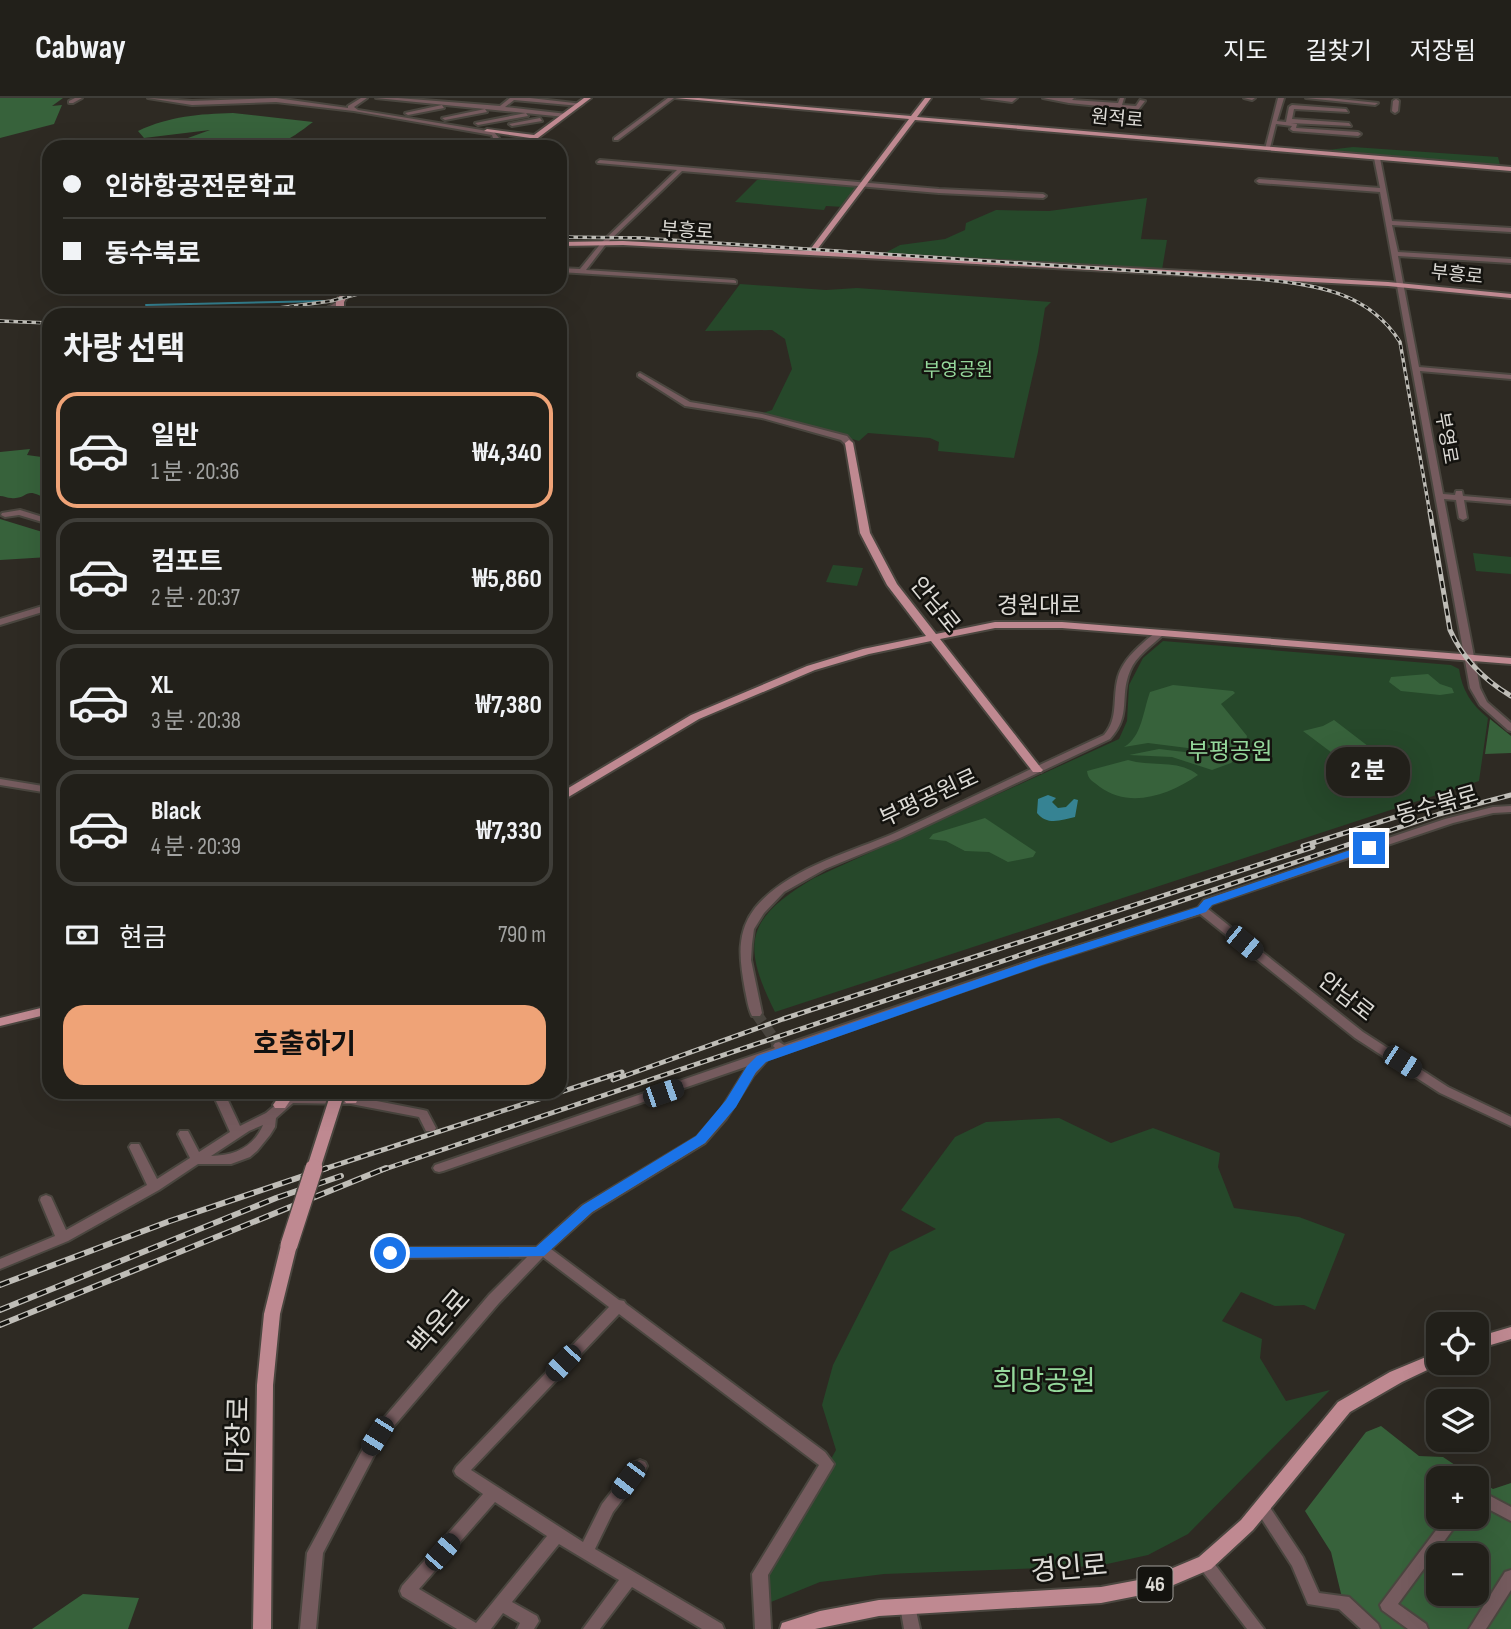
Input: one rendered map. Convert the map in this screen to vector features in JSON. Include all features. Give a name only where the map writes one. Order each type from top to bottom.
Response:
[{"type":"main road","points":[[532,140],[588,98]]},
{"type":"main road","name":"원적로","points":[[678,98],[1511,169]]},
{"type":"main road","points":[[811,253],[928,98]]},
{"type":"main road","points":[[487,131],[536,137]]},
{"type":"main road","name":"부흥로","points":[[567,244],[604,243],[811,253],[1401,285],[1511,296]]},
{"type":"main road","name":"안남로","points":[[849,443],[865,533],[892,585],[1037,770]]},
{"type":"main road","name":"경원대로","points":[[567,794],[695,717],[788,676],[848,656],[995,625],[1021,623],[1511,661]]},
{"type":"main road","points":[[0,1022],[42,1012]]},
{"type":"main road","points":[[275,1111],[284,1099]]},
{"type":"main road","name":"마장로","points":[[262,1629],[265,1385],[272,1314],[289,1245],[345,1099]]},
{"type":"main road","points":[[1489,1339],[1511,1333]]},
{"type":"main road","name":"경인로","points":[[789,1629],[851,1612],[908,1606],[1101,1595],[1151,1586],[1205,1563],[1247,1525],[1344,1407],[1426,1363]]},
{"type":"street","points":[[71,102],[79,98]]},
{"type":"street","points":[[151,98],[191,103],[275,100],[487,131],[496,138],[505,134]]},
{"type":"street","points":[[355,111],[350,107],[364,98]]},
{"type":"street","points":[[379,98],[508,102],[558,108]]},
{"type":"street","points":[[616,139],[671,98]]},
{"type":"street","points":[[985,98],[1014,98]]},
{"type":"street","points":[[1046,98],[1121,107]]},
{"type":"street","points":[[1111,98],[1121,107]]},
{"type":"street","points":[[1121,107],[1129,98]]},
{"type":"street","points":[[1267,148],[1281,98]]},
{"type":"street","points":[[425,117],[474,106],[533,99],[580,104]]},
{"type":"street","points":[[401,108],[437,100],[474,106]]},
{"type":"street","points":[[1307,100],[1377,100]]},
{"type":"street","points":[[1063,105],[1138,108],[1142,101]]},
{"type":"street","points":[[508,102],[519,110]]},
{"type":"street","points":[[445,118],[508,102]]},
{"type":"street","points":[[1395,111],[1396,102]]},
{"type":"street","points":[[527,131],[565,103]]},
{"type":"street","points":[[408,113],[455,104]]},
{"type":"street","points":[[1274,122],[1289,117],[1348,118],[1292,107],[1289,117]]},
{"type":"street","points":[[462,121],[519,110],[565,115]]},
{"type":"street","points":[[478,123],[539,112]]},
{"type":"street","points":[[1289,117],[1295,125],[1293,129],[1359,132]]},
{"type":"street","points":[[494,126],[540,120]]},
{"type":"street","name":"부영로","points":[[1377,158],[1475,688],[1483,703],[1511,728]]},
{"type":"street","points":[[600,162],[1043,196]]},
{"type":"street","points":[[582,271],[604,243],[681,169]]},
{"type":"street","points":[[1259,181],[1383,190]]},
{"type":"street","points":[[1389,223],[1511,230]]},
{"type":"street","points":[[1395,254],[1511,261]]},
{"type":"street","points":[[567,270],[734,282]]},
{"type":"street","points":[[328,308],[344,295]]},
{"type":"street","points":[[1416,369],[1511,377]]},
{"type":"street","points":[[640,375],[688,404],[762,416],[844,438],[849,443]]},
{"type":"street","points":[[1439,496],[1459,494],[1511,502]]},
{"type":"street","points":[[1459,494],[1463,518]]},
{"type":"street","points":[[5,514],[20,512],[42,520]]},
{"type":"street","points":[[0,622],[42,609]]},
{"type":"street","name":"부평공원로","points":[[756,1013],[745,960],[746,944],[753,920],[771,898],[821,867],[1037,770],[1112,733],[1120,714],[1121,685],[1126,670],[1136,656],[1160,633]]},
{"type":"street","points":[[0,782],[42,789]]},
{"type":"street","name":"동수북로","points":[[439,1168],[762,1059],[781,1048],[1202,910],[1208,902],[1449,821],[1493,810],[1511,809]]},
{"type":"street","name":"안남로","points":[[1202,910],[1359,1035],[1444,1090],[1511,1122]]},
{"type":"street","name":"백운로","points":[[308,1629],[315,1553],[365,1454],[377,1436],[449,1349],[539,1252],[587,1209],[701,1140],[718,1121],[751,1069],[762,1059]]},
{"type":"street","points":[[221,1099],[237,1133]]},
{"type":"street","points":[[0,1264],[63,1238],[154,1187],[290,1099]]},
{"type":"street","points":[[363,1099],[423,1114],[430,1128]]},
{"type":"street","points":[[197,1160],[223,1161],[248,1153],[270,1126],[275,1111]]},
{"type":"street","points":[[184,1134],[197,1160]]},
{"type":"street","points":[[135,1147],[154,1187]]},
{"type":"street","points":[[46,1200],[63,1238]]},
{"type":"street","points":[[390,1253],[545,1252],[820,1455],[827,1464],[760,1574],[764,1629]]},
{"type":"street","points":[[618,1305],[461,1471],[557,1535],[716,1629]]},
{"type":"street","points":[[586,1552],[607,1508],[640,1466]]},
{"type":"street","points":[[471,1629],[408,1591],[493,1493]]},
{"type":"street","points":[[1489,1502],[1511,1515]]},
{"type":"street","points":[[1262,1507],[1298,1562],[1314,1599],[1343,1602],[1372,1629]]},
{"type":"street","points":[[1420,1629],[1388,1605],[1446,1529]]},
{"type":"street","points":[[481,1629],[557,1535]]},
{"type":"street","points":[[1205,1563],[1256,1629]]},
{"type":"street","points":[[1477,1629],[1511,1577]]},
{"type":"street","points":[[591,1629],[629,1578]]},
{"type":"street","points":[[501,1604],[531,1621],[525,1629]]},
{"type":"street","points":[[908,1606],[912,1629]]},
{"type":"green space","points":[[0,98],[63,98],[52,106],[62,105],[54,124],[0,138]]},
{"type":"green space","points":[[233,113],[313,122],[284,140],[182,140],[210,130],[144,138],[138,131],[162,122],[208,114]]},
{"type":"green space","points":[[1353,147],[1498,157],[1500,165],[1328,150]]},
{"type":"green space","points":[[757,180],[858,187],[844,207],[826,206],[824,210],[735,202]]},
{"type":"green space","points":[[1147,198],[1141,239],[1167,240],[1162,270],[885,253],[900,245],[945,239],[965,230],[966,223],[996,210],[1049,211]]},
{"type":"green space","name":"부영공원","points":[[740,284],[826,290],[857,288],[1051,302],[1045,308],[1014,458],[938,451],[939,442],[930,438],[868,433],[859,441],[763,413],[772,410],[792,369],[785,339],[772,330],[705,331]]},
{"type":"green space","points":[[30,449],[27,455],[42,457],[42,497],[31,493],[17,498],[0,496],[0,452]]},
{"type":"green space","points":[[0,519],[42,532],[42,557],[0,560]]},
{"type":"green space","points":[[1473,553],[1511,557],[1511,574],[1476,571]]},
{"type":"green space","points":[[833,565],[863,568],[857,586],[826,582]]},
{"type":"green space","name":"부평공원","points":[[1163,641],[1451,665],[1459,669],[1468,696],[1488,718],[1479,781],[775,1012],[757,967],[754,949],[756,934],[775,906],[814,878],[1119,739],[1127,721],[1129,685],[1143,658]]},
{"type":"green space","points":[[1428,674],[1440,684],[1452,688],[1454,693],[1440,695],[1401,691],[1389,682],[1391,677]]},
{"type":"green space","points":[[1173,685],[1233,691],[1235,693],[1221,704],[1247,736],[1245,746],[1235,754],[1148,743],[1124,747],[1135,737],[1150,692]]},
{"type":"green space","points":[[1490,719],[1511,736],[1511,753],[1485,754]]},
{"type":"green space","points":[[1334,720],[1377,753],[1372,755],[1378,760],[1352,768],[1303,731]]},
{"type":"green space","points":[[1159,749],[1236,758],[1231,763],[1212,770],[1172,757],[1129,755]]},
{"type":"green space","points":[[1128,760],[1173,765],[1198,775],[1162,793],[1137,798],[1112,794],[1088,776],[1087,771]]},
{"type":"green space","points":[[985,818],[1036,852],[1033,857],[1008,862],[989,852],[965,851],[946,841],[929,839],[933,834]]},
{"type":"green space","name":"희망공원","points":[[1059,1118],[1111,1143],[1153,1128],[1220,1153],[1218,1167],[1234,1208],[1299,1217],[1345,1234],[1315,1310],[1304,1305],[1275,1306],[1241,1292],[1222,1321],[1262,1339],[1260,1358],[1286,1401],[1330,1390],[1188,1534],[1148,1555],[1098,1566],[884,1574],[820,1582],[771,1602],[768,1572],[836,1450],[822,1405],[833,1365],[890,1252],[936,1229],[901,1210],[955,1137],[986,1122]]},
{"type":"green space","points":[[1381,1426],[1419,1456],[1443,1457],[1456,1466],[1426,1466],[1426,1529],[1489,1529],[1489,1486],[1493,1489],[1511,1483],[1511,1629],[1368,1629],[1343,1602],[1331,1552],[1305,1511],[1366,1432]]},
{"type":"green space","points":[[83,1594],[139,1598],[128,1629],[32,1629]]},
{"type":"water","points":[[1048,795],[1056,798],[1052,802],[1058,808],[1066,807],[1074,799],[1078,800],[1075,817],[1055,821],[1041,817],[1037,813],[1038,799]]},
{"type":"waterway","points":[[146,305],[325,301]]},
{"type":"tunnel","points":[[756,1013],[779,1046]]},
{"type":"railway","points":[[567,237],[641,238],[1259,279],[1320,288],[1356,301],[1372,311],[1400,342],[1430,514]]},
{"type":"railway","points":[[279,308],[331,301],[358,294]]},
{"type":"railway","points":[[0,321],[42,323]]},
{"type":"railway","points":[[1430,512],[1450,630],[1475,668],[1511,696]]},
{"type":"railway","points":[[382,1170],[1439,814],[1511,795]]},
{"type":"railway","points":[[1303,846],[1453,799]]},
{"type":"railway","points":[[613,1080],[783,1019],[1313,847]]},
{"type":"railway","points":[[567,1090],[622,1072]]},
{"type":"railway","points":[[323,1169],[539,1099]]},
{"type":"railway","points":[[323,1169],[327,1168]]},
{"type":"railway","points":[[0,1325],[386,1168]]},
{"type":"railway","points":[[0,1285],[170,1221],[323,1169]]},
{"type":"railway","points":[[0,1310],[276,1198],[341,1176]]},
{"type":"route","points":[[390,1253],[539,1252],[587,1209],[701,1140],[731,1103],[751,1069],[762,1059],[1037,962],[1202,910],[1208,902],[1369,848]]}]
